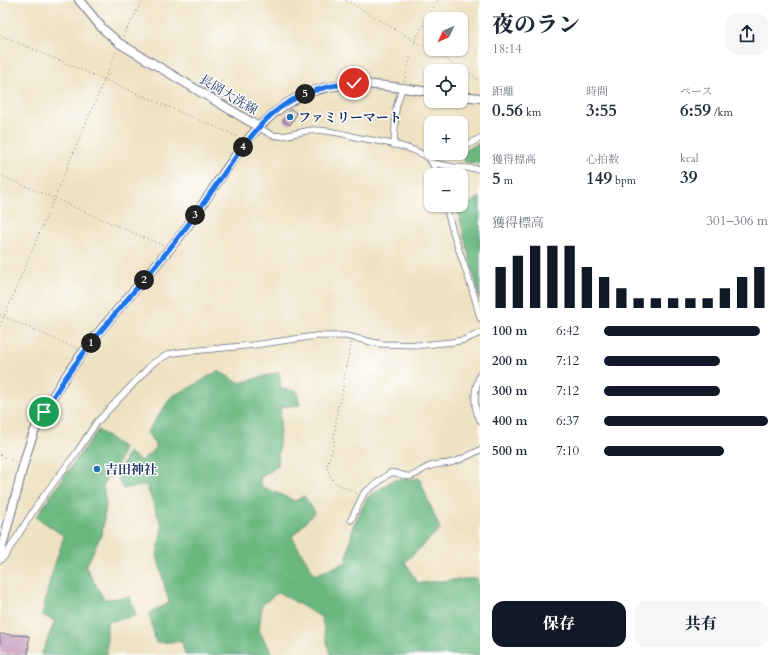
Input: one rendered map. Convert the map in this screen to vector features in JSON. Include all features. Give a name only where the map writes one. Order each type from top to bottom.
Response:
[{"type":"main road","name":"長岡大洗線","points":[[79,0],[102,28],[119,43],[260,127],[270,116],[282,107],[302,96],[322,88],[354,83],[424,91]]},
{"type":"main road","points":[[468,97],[480,98]]},
{"type":"main road","points":[[0,554],[23,465],[31,441],[44,412],[63,381],[84,352],[189,224],[247,141],[260,127]]},
{"type":"street","points":[[394,145],[396,108],[402,88]]},
{"type":"street","points":[[260,127],[274,136],[313,130],[338,132],[394,145],[412,150],[424,156]]},
{"type":"street","points":[[468,145],[480,138]]},
{"type":"street","points":[[430,160],[435,168]]},
{"type":"street","points":[[433,163],[453,167],[480,169]]},
{"type":"street","points":[[448,212],[480,318]]},
{"type":"street","points":[[0,560],[5,556],[39,502],[77,452],[96,423],[153,363],[160,358],[169,354],[181,352],[254,345],[316,336],[346,336],[381,344],[431,345],[458,341],[480,333]]},
{"type":"street","points":[[480,374],[476,386],[474,402],[480,420]]},
{"type":"street","points":[[351,520],[364,493],[390,472],[412,476],[426,468],[441,463],[448,464],[454,462],[480,450]]},
{"type":"path","points":[[0,326],[105,80],[119,43],[143,0]]},
{"type":"path","points":[[346,0],[480,80]]},
{"type":"path","points":[[402,88],[416,41],[438,0]]},
{"type":"path","points":[[0,35],[247,141]]},
{"type":"path","points":[[0,175],[170,248]]},
{"type":"path","points":[[0,315],[84,352]]},
{"type":"path","points":[[354,338],[346,364],[342,394],[338,406],[333,447],[327,465],[329,474],[336,483],[362,496]]},
{"type":"path","points":[[0,455],[23,465]]},
{"type":"green space","points":[[480,143],[480,164],[464,162],[464,160],[468,160],[468,149]]},
{"type":"green space","points":[[480,197],[480,300],[458,212],[468,212],[468,205]]},
{"type":"green space","points":[[218,371],[240,383],[279,372],[281,389],[297,391],[300,405],[281,407],[278,466],[260,478],[261,486],[295,501],[304,496],[315,512],[292,537],[315,575],[346,562],[353,526],[368,497],[393,480],[419,478],[440,529],[405,562],[418,583],[477,578],[480,588],[480,655],[330,655],[321,617],[278,592],[262,605],[259,631],[273,655],[185,655],[182,641],[156,643],[149,613],[169,603],[157,555],[162,527],[146,485],[123,489],[117,478],[128,452],[141,461],[157,447],[147,432],[172,396]]},
{"type":"green space","points":[[98,430],[124,448],[113,476],[107,477],[103,485],[106,505],[102,533],[86,567],[104,599],[130,597],[136,616],[107,622],[107,655],[41,655],[55,621],[42,615],[50,580],[64,536],[36,517]]},
{"type":"building","name":"ファミリーマート","points":[[290,109],[297,113],[290,125],[283,121]]},
{"type":"building","points":[[0,634],[29,636],[28,655],[0,654]]},
{"type":"place","name":"ファミリーマート","points":[[290,117]]},
{"type":"place","name":"吉田神社","points":[[97,469]]},
{"type":"route","points":[[44,412],[63,381],[84,352],[181,234],[254,132],[277,110],[297,98],[322,88],[354,83]]}]
